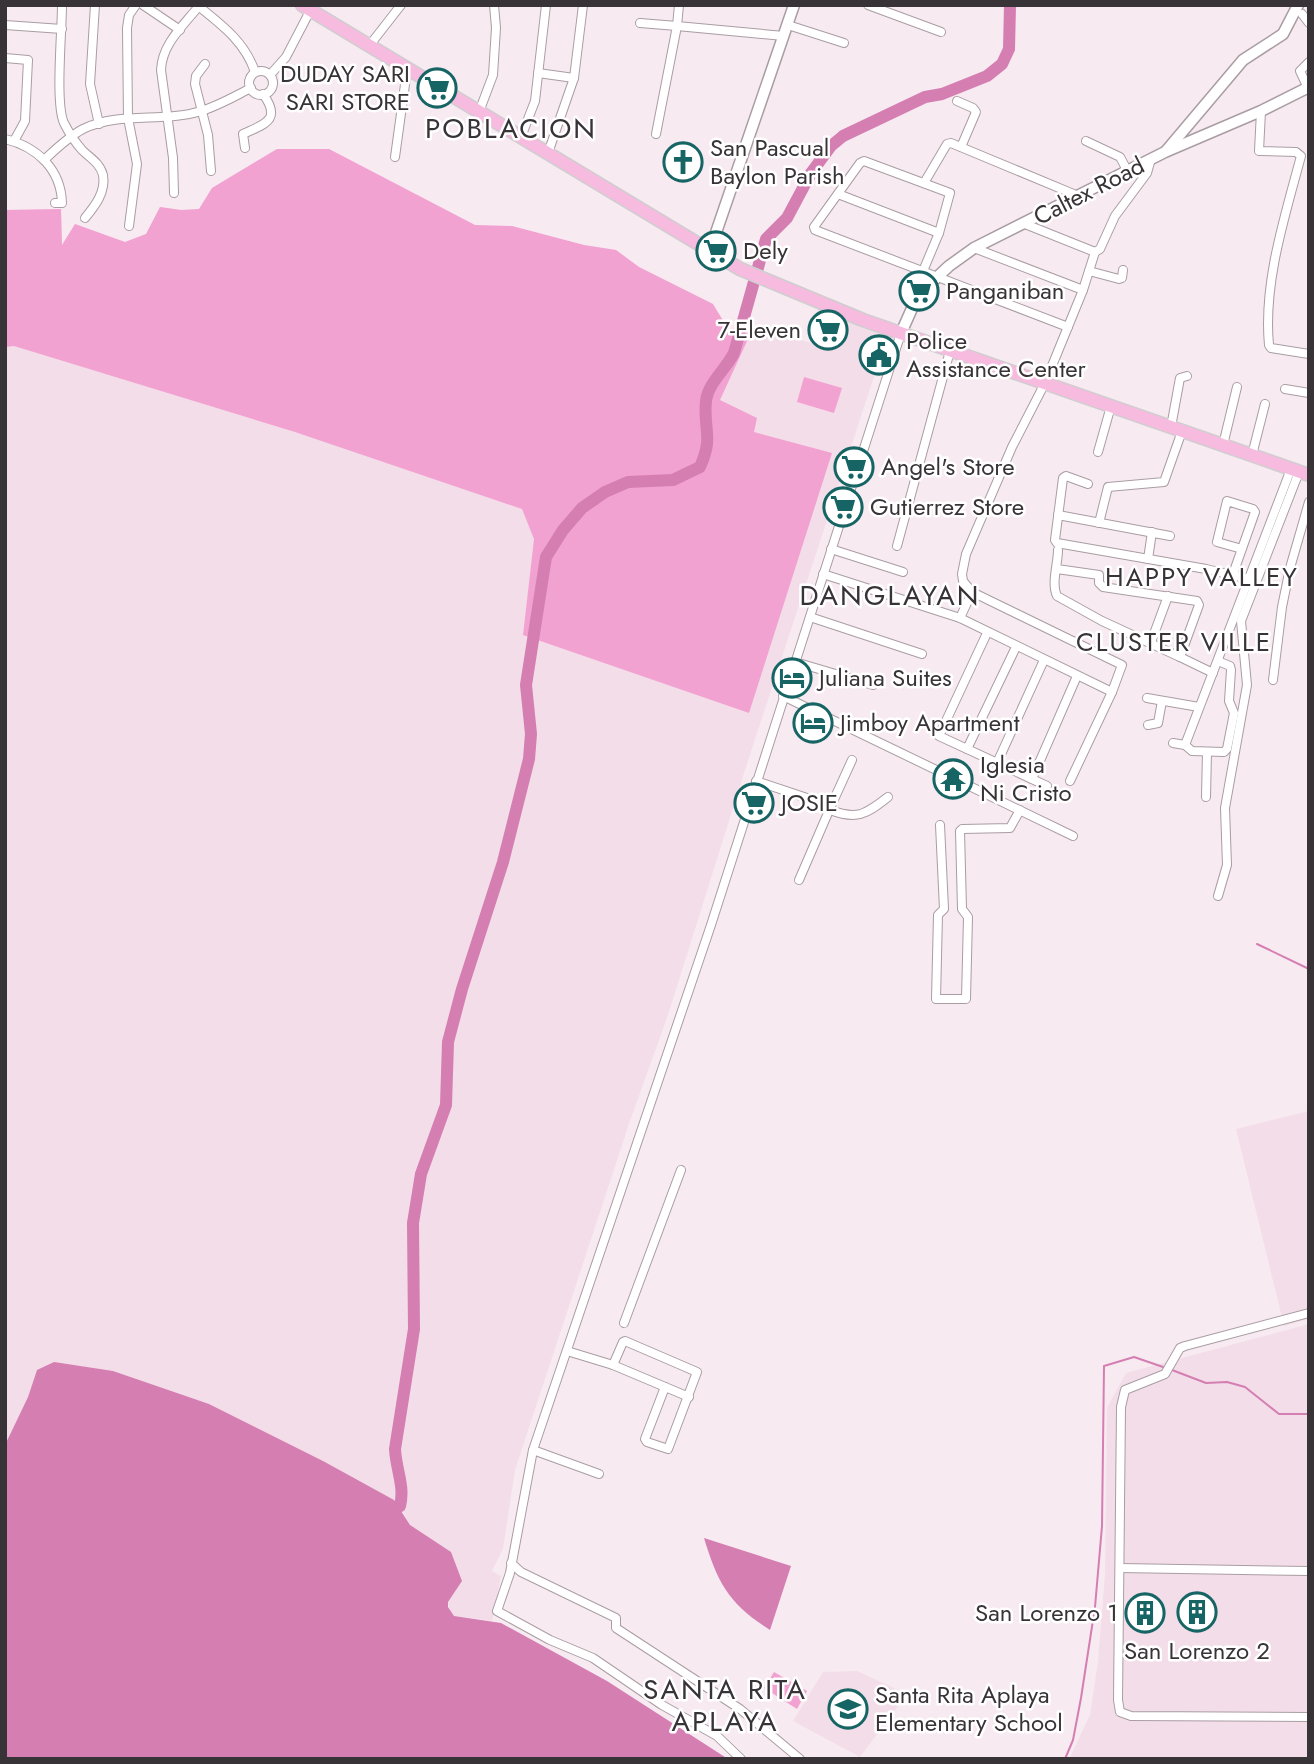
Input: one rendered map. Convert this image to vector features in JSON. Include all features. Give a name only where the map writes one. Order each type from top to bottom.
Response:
[{"type":"main road","points":[[306,8],[709,253],[740,269],[950,351],[1300,472]]},
{"type":"street","points":[[61,5],[62,120],[84,152],[96,161],[103,174],[97,204],[85,218]]},
{"type":"street","points":[[95,5],[90,84],[99,124]]},
{"type":"street","points":[[129,226],[137,164],[128,118],[127,28],[129,15],[136,5]]},
{"type":"street","points":[[144,5],[180,30]]},
{"type":"street","points":[[369,46],[401,5]]},
{"type":"street","points":[[479,112],[493,75],[496,27],[494,5]]},
{"type":"street","points":[[521,137],[535,101],[546,5]]},
{"type":"street","points":[[548,153],[574,78],[583,5]]},
{"type":"street","points":[[656,134],[679,5]]},
{"type":"street","points":[[709,253],[794,5]]},
{"type":"street","points":[[868,5],[941,32]]},
{"type":"street","points":[[174,193],[161,70],[167,45],[198,6],[229,30],[240,43],[255,72]]},
{"type":"street","points":[[270,75],[286,57],[306,8]]},
{"type":"street","points":[[1165,152],[1243,60],[1283,34],[1300,10],[1309,23]]},
{"type":"street","points":[[640,23],[784,36]]},
{"type":"street","points":[[5,25],[62,29]]},
{"type":"street","points":[[788,25],[844,43]]},
{"type":"street","points":[[5,58],[27,60],[25,121],[10,140],[44,160],[57,176],[62,188],[62,203],[55,203]]},
{"type":"street","points":[[1308,88],[1300,71],[1309,62]]},
{"type":"street","points":[[205,64],[196,76],[195,84],[208,135],[211,172]]},
{"type":"street","points":[[395,157],[407,70]]},
{"type":"street","points":[[245,148],[243,134],[268,122],[272,115],[271,105],[263,94],[256,93],[251,88],[250,78],[255,72],[263,71],[270,75],[272,86],[263,94]]},
{"type":"street","points":[[538,73],[574,78]]},
{"type":"street","points":[[44,160],[85,128],[128,118],[168,117],[201,111],[251,88]]},
{"type":"street","name":"Caltex Road","points":[[901,333],[918,295],[937,276],[974,248],[1127,170],[1308,88]]},
{"type":"street","points":[[957,101],[976,112],[961,147]]},
{"type":"street","points":[[1261,111],[1259,151],[1296,152],[1301,156],[1274,272],[1269,345],[1271,348],[1309,354]]},
{"type":"street","points":[[1086,141],[1120,156],[1127,170]]},
{"type":"street","points":[[924,183],[947,144],[951,143],[1076,195]]},
{"type":"street","points":[[1070,782],[1123,668],[1121,663],[972,592],[963,581],[962,574],[966,554],[1012,447],[1045,383],[1083,290],[1095,252],[1100,250],[1115,216],[1147,173],[1151,159]]},
{"type":"street","points":[[923,271],[951,195],[947,191],[864,161],[857,164],[814,227],[815,230],[1068,327]]},
{"type":"street","points":[[838,194],[939,233]]},
{"type":"street","points":[[1025,224],[1095,252]]},
{"type":"street","points":[[974,248],[1083,290]]},
{"type":"street","points":[[1089,271],[1119,279],[1122,278],[1124,270]]},
{"type":"street","points":[[741,1759],[717,1736],[662,1705],[593,1658],[550,1640],[498,1611],[511,1563],[533,1450],[711,925],[901,333]]},
{"type":"street","points":[[897,546],[950,351]]},
{"type":"street","points":[[1099,523],[1108,487],[1164,482],[1176,429],[1180,378],[1187,376]]},
{"type":"street","points":[[1223,445],[1237,387]]},
{"type":"street","points":[[1285,389],[1309,393]]},
{"type":"street","points":[[1252,455],[1265,404]]},
{"type":"street","points":[[1098,452],[1111,406]]},
{"type":"street","points":[[1185,745],[1249,579],[1300,472]]},
{"type":"street","points":[[1219,895],[1227,865],[1225,808],[1247,685],[1241,621],[1300,472]]},
{"type":"street","points":[[1088,484],[1066,476],[1063,478],[1055,540],[1057,543],[1249,579]]},
{"type":"street","points":[[1233,574],[1242,549],[1255,512],[1227,501],[1217,542],[1242,549]]},
{"type":"street","points":[[1273,680],[1288,581],[1309,502]]},
{"type":"street","points":[[1058,516],[1170,536]]},
{"type":"street","points":[[1148,559],[1152,532]]},
{"type":"street","points":[[831,549],[903,572]]},
{"type":"street","points":[[1058,550],[1054,586],[1057,596],[1102,621],[1213,673]]},
{"type":"street","points":[[1058,569],[1098,575],[1099,583],[1103,587],[1199,603],[1180,657]]},
{"type":"street","points":[[823,574],[960,618],[1112,692]]},
{"type":"street","points":[[960,618],[972,592]]},
{"type":"street","points":[[1151,642],[1168,596]]},
{"type":"street","points":[[810,617],[922,654]]},
{"type":"street","points":[[987,633],[939,734],[940,737],[1047,786]]},
{"type":"street","points":[[967,749],[1017,647]]},
{"type":"street","points":[[997,763],[1044,660]]},
{"type":"street","points":[[1173,743],[1185,745],[1192,751],[1226,751],[1234,713],[1228,701],[1231,670],[1230,666],[1218,661]]},
{"type":"street","points":[[795,662],[873,685]]},
{"type":"street","points":[[1032,779],[1077,676]]},
{"type":"street","points":[[783,696],[1073,836]]},
{"type":"street","points":[[1147,698],[1199,707]]},
{"type":"street","points":[[1148,725],[1158,723],[1162,701]]},
{"type":"street","points":[[1206,797],[1207,752]]},
{"type":"street","points":[[799,880],[852,760]]},
{"type":"street","points":[[756,781],[849,816],[872,810],[888,797]]},
{"type":"street","points":[[962,909],[944,909],[938,915],[936,999],[966,999],[968,917],[962,909],[960,830],[1010,828],[1020,810]]},
{"type":"street","points":[[940,825],[944,909]]},
{"type":"street","points":[[624,1323],[681,1170]]},
{"type":"street","points":[[1309,1313],[1180,1348],[1167,1370],[1128,1389],[1123,1395],[1118,1700],[1120,1712],[1131,1716],[1309,1717]]},
{"type":"street","points":[[613,1365],[624,1341],[697,1372],[666,1450],[647,1442],[645,1438],[665,1387]]},
{"type":"street","points":[[567,1351],[613,1365],[689,1397]]},
{"type":"street","points":[[533,1450],[599,1474]]},
{"type":"street","points":[[511,1563],[521,1572],[616,1618],[616,1628],[740,1709],[800,1759]]},
{"type":"street","points":[[1120,1568],[1309,1571]]},
{"type":"shaded area","points":[[277,149],[329,149],[475,225],[512,226],[584,245],[616,250],[639,267],[713,304],[728,329],[753,328],[812,343],[818,310],[888,334],[668,1015],[630,1121],[515,1470],[503,1549],[492,1571],[501,1576],[492,1621],[454,1616],[450,1611],[448,1602],[462,1581],[410,1525],[400,1506],[323,1461],[209,1404],[172,1392],[37,1370],[28,1397],[5,1445],[5,210],[61,209],[62,245],[75,224],[125,242],[146,234],[160,207],[199,209],[212,188]]},
{"type":"shaded area","points":[[277,149],[329,149],[475,225],[512,226],[584,245],[616,250],[639,267],[713,304],[728,329],[753,328],[720,400],[757,418],[754,432],[832,453],[749,713],[523,635],[534,539],[522,509],[295,432],[14,346],[5,347],[5,210],[61,209],[62,245],[75,224],[125,242],[146,234],[160,207],[199,209],[212,188]]},
{"type":"shaded area","points":[[804,377],[842,388],[834,413],[797,402]]},
{"type":"shaded area","points":[[1309,1111],[1309,1319],[1284,1326],[1236,1129]]},
{"type":"shaded area","points":[[1309,1324],[1309,1759],[1069,1759],[1090,1715],[1098,1662],[1105,1574],[1107,1408],[1126,1373]]},
{"type":"shaded area","points":[[54,1362],[113,1371],[209,1404],[394,1500],[410,1525],[451,1552],[462,1581],[448,1602],[454,1616],[501,1623],[607,1681],[728,1759],[5,1759],[5,1445],[28,1397],[37,1370]]},
{"type":"shaded area","points":[[704,1538],[791,1566],[770,1630],[744,1611],[727,1592],[714,1568]]},
{"type":"shaded area","name":"Santa Rita Aplaya Elementary School","points":[[857,1671],[907,1694],[860,1757],[793,1721],[823,1672]]},
{"type":"shaded area","points":[[774,1672],[807,1691],[797,1709],[764,1688]]},
{"type":"waterway","points":[[400,1506],[401,1485],[395,1449],[414,1329],[413,1223],[421,1174],[446,1105],[448,1042],[503,862],[529,759],[531,734],[526,685],[546,557],[563,530],[582,508],[605,492],[628,482],[673,480],[700,467],[707,440],[707,394],[734,353],[766,239],[787,218],[811,173],[831,146],[843,136],[925,97],[942,94],[987,76],[1002,64],[1009,49],[1010,5]]},
{"type":"waterway","points":[[1257,944],[1309,969]]},
{"type":"waterway","points":[[1065,1759],[1073,1740],[1095,1607],[1102,1526],[1104,1366],[1134,1357],[1166,1368]]},
{"type":"waterway","points":[[1172,1370],[1206,1383],[1227,1382],[1245,1387],[1279,1414],[1309,1414]]},
{"type":"place","name":"DUDAY SARI SARI STORE","points":[[437,88]]},
{"type":"place","name":"San Pascual Baylon Parish","points":[[683,162]]},
{"type":"place","name":"Dely","points":[[716,251]]},
{"type":"place","name":"Panganiban","points":[[919,291]]},
{"type":"place","name":"7-Eleven","points":[[828,330]]},
{"type":"place","name":"Police Assistance Center","points":[[879,355]]},
{"type":"place","name":"Angel's Store","points":[[854,467]]},
{"type":"place","name":"Gutierrez Store","points":[[843,507]]},
{"type":"place","name":"Juliana Suites","points":[[792,678]]},
{"type":"place","name":"Jimboy Apartment","points":[[813,723]]},
{"type":"place","name":"Iglesia Ni Cristo","points":[[953,779]]},
{"type":"place","name":"JOSIE","points":[[754,803]]},
{"type":"place","name":"San Lorenzo 2","points":[[1197,1612]]},
{"type":"place","name":"San Lorenzo 1","points":[[1145,1613]]},
{"type":"place","name":"Santa Rita Aplaya Elementary School","points":[[848,1709]]},
{"type":"district","name":"POBLACION","points":[[511,128]]},
{"type":"district","name":"HAPPY VALLEY","points":[[1202,577]]},
{"type":"district","name":"DANGLAYAN","points":[[890,595]]},
{"type":"district","name":"CLUSTER VILLE","points":[[1174,642]]},
{"type":"district","name":"SANTA RITA APLAYA","points":[[725,1705]]}]
